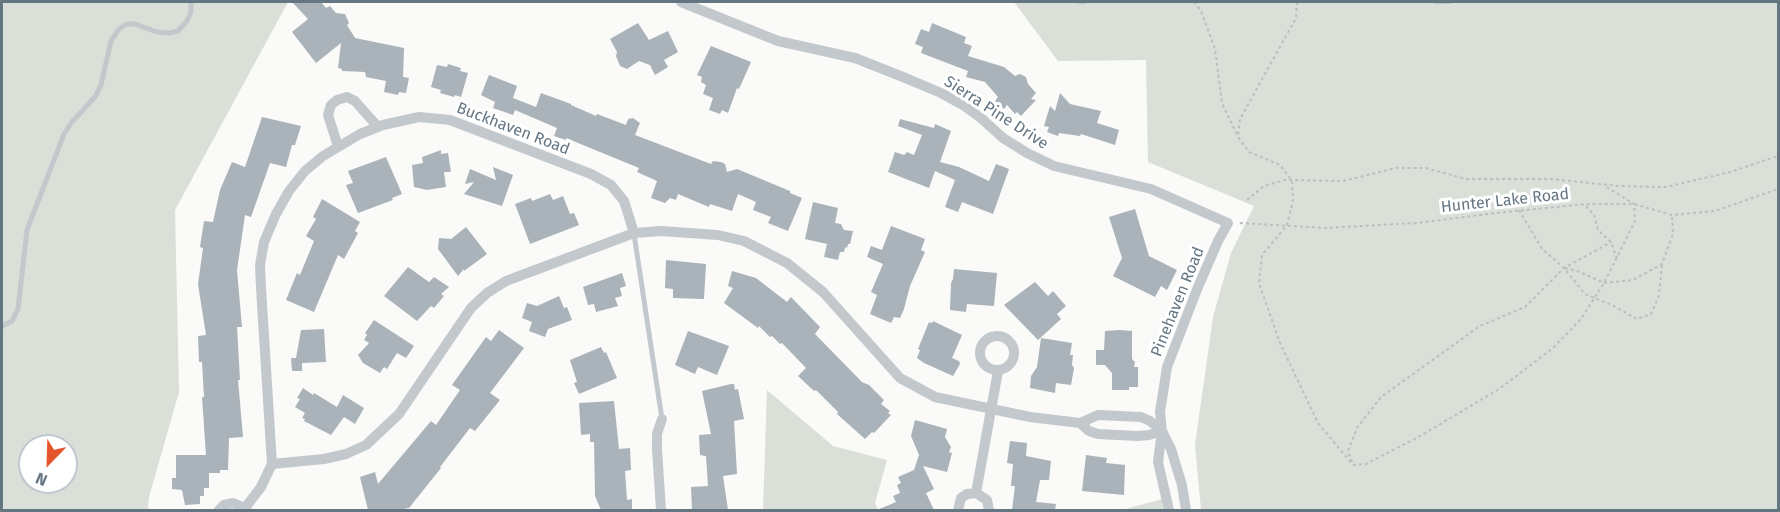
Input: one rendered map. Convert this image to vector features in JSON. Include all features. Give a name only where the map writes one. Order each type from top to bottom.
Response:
[{"type":"street","name":"Sierra Pine Drive","points":[[681,2],[778,42],[855,58],[903,77],[963,105],[1003,138],[1054,166],[1151,189],[1228,223]]},
{"type":"street","points":[[338,146],[328,115],[331,105],[337,100],[347,97],[355,100],[378,127]]},
{"type":"street","name":"Buckhaven Road","points":[[272,464],[260,265],[264,242],[289,191],[305,171],[338,146],[378,127],[419,117],[450,120],[591,174],[610,185],[624,201],[634,233]]},
{"type":"street","name":"Pinehaven Road","points":[[1169,510],[1158,462],[1162,431],[1160,412],[1167,367],[1198,287],[1218,240],[1228,223]]},
{"type":"street","points":[[219,510],[224,505],[233,503],[246,509],[261,487],[272,464],[324,459],[346,454],[366,445],[399,414],[471,308],[488,293],[506,281],[634,233],[661,231],[718,235],[744,241],[764,250],[787,263],[815,285],[900,378],[934,397],[1052,421],[1080,423],[1098,415],[1141,417],[1162,431]]},
{"type":"street","points":[[976,493],[998,371]]},
{"type":"street","points":[[661,510],[657,434],[662,419]]},
{"type":"street","points":[[1080,423],[1089,431],[1098,434],[1138,436],[1162,431]]},
{"type":"street","name":"Pinehaven Road","points":[[1162,431],[1171,449],[1182,485],[1186,510]]},
{"type":"street","points":[[958,510],[961,498],[976,493],[987,500],[989,510]]},
{"type":"lane","points":[[2,326],[12,321],[18,309],[25,239],[39,199],[64,134],[95,97],[101,85],[111,41],[119,29],[127,24],[135,24],[157,32],[178,31],[187,21],[191,12],[191,2]]},
{"type":"lane","points":[[634,233],[662,419]]},
{"type":"path","points":[[1194,2],[1201,11],[1215,49],[1222,103],[1238,137],[1250,152],[1280,165],[1292,181],[1293,201],[1287,225],[1262,255],[1259,283],[1280,343],[1318,423],[1353,465]]},
{"type":"path","points":[[1238,137],[1240,119],[1296,18],[1297,2]]},
{"type":"path","points":[[1247,200],[1264,186],[1292,181],[1343,181],[1396,168],[1426,168],[1466,179],[1551,179],[1666,187],[1730,172],[1779,156]]},
{"type":"path","points":[[1353,465],[1366,464],[1395,450],[1499,389],[1553,348],[1581,320],[1604,283],[1635,221],[1634,204],[1603,184]]},
{"type":"path","name":"Hunter Lake Road","points":[[1228,223],[1326,228],[1416,223],[1586,204],[1634,204],[1672,215],[1715,211],[1779,189]]},
{"type":"path","points":[[1586,204],[1594,215],[1598,230],[1611,242],[1617,258]]},
{"type":"path","points":[[1519,210],[1542,249],[1564,268],[1586,294],[1636,319],[1651,314],[1659,295],[1662,264],[1673,234],[1672,215]]},
{"type":"path","points":[[1353,465],[1348,452],[1357,428],[1381,397],[1480,326],[1525,307],[1564,268],[1611,242]]},
{"type":"path","points":[[1564,268],[1580,272],[1604,283],[1633,280],[1662,264]]},
{"type":"shaded area","points":[[2,2],[288,2],[175,210],[179,392],[149,497],[148,510],[2,510]]},
{"type":"shaded area","points":[[1014,2],[1778,2],[1778,510],[1201,510],[1195,445],[1213,317],[1231,253],[1254,206],[1148,162],[1146,60],[1058,61]]},
{"type":"shaded area","points":[[767,390],[833,446],[887,460],[875,503],[878,510],[763,510]]},
{"type":"shaded area","points":[[1162,499],[1163,510],[1122,510]]},
{"type":"building","points":[[292,2],[321,2],[326,8],[330,6],[336,13],[345,14],[349,23],[347,25],[355,38],[404,48],[403,77],[409,78],[406,93],[399,92],[398,95],[384,92],[386,81],[366,77],[365,72],[342,71],[338,68],[341,43],[316,63],[292,32],[308,19]]},
{"type":"building","points":[[638,23],[649,40],[668,31],[678,52],[664,60],[668,67],[655,75],[650,65],[639,61],[627,69],[620,66],[616,56],[617,52],[610,39]]},
{"type":"building","points":[[932,23],[966,37],[964,43],[972,46],[968,56],[1004,67],[1015,76],[1020,74],[1026,77],[1028,84],[1036,93],[1031,99],[1036,100],[1021,116],[1017,112],[1015,114],[1007,105],[1004,109],[995,101],[998,97],[985,82],[966,77],[968,71],[921,53],[923,47],[915,44],[921,29],[929,32]]},
{"type":"building","points":[[711,46],[751,62],[739,89],[737,88],[728,113],[722,110],[720,114],[709,110],[713,98],[703,94],[706,85],[701,82],[702,77],[697,75]]},
{"type":"building","points":[[448,64],[468,73],[461,97],[440,93],[441,90],[431,87],[437,65],[447,67]]},
{"type":"building","points":[[489,75],[517,86],[513,98],[536,107],[541,93],[596,116],[597,114],[626,125],[628,119],[633,118],[640,123],[635,135],[711,164],[713,161],[721,162],[725,164],[727,172],[737,169],[790,191],[802,198],[788,231],[768,223],[771,217],[753,210],[756,202],[738,194],[732,211],[710,204],[709,207],[678,194],[676,200],[670,198],[665,203],[651,198],[657,181],[637,172],[639,168],[566,138],[566,140],[554,136],[557,128],[515,110],[513,115],[493,108],[495,102],[481,95]]},
{"type":"building","points":[[1060,93],[1070,104],[1101,111],[1097,123],[1119,130],[1115,145],[1081,134],[1080,136],[1059,133],[1058,136],[1047,132],[1049,127],[1044,126],[1050,106],[1055,111]]},
{"type":"building","points":[[262,117],[301,126],[295,145],[292,145],[286,167],[270,163],[251,217],[245,215],[237,270],[242,327],[237,327],[240,380],[238,380],[243,437],[229,438],[228,470],[209,473],[209,488],[204,488],[204,496],[200,496],[200,504],[185,505],[182,490],[172,489],[172,478],[176,478],[176,455],[206,455],[202,362],[199,362],[198,336],[206,335],[198,284],[204,221],[213,222],[220,190],[232,162],[245,167]]},
{"type":"building","points":[[900,119],[934,128],[935,124],[951,131],[940,162],[959,167],[989,181],[996,164],[1009,169],[993,214],[962,202],[958,212],[945,207],[955,180],[935,171],[929,188],[888,172],[895,152],[904,155],[907,152],[914,155],[922,135],[898,126]]},
{"type":"building","points":[[441,150],[441,154],[448,153],[451,172],[444,172],[446,187],[427,190],[414,187],[412,165],[423,163],[422,157]]},
{"type":"building","points":[[386,157],[402,194],[392,198],[393,200],[358,213],[346,185],[353,183],[348,171]]},
{"type":"building","points":[[493,167],[513,175],[502,206],[464,194],[474,182],[465,184],[470,169],[496,180]]},
{"type":"building","points":[[550,194],[553,200],[563,196],[570,214],[574,213],[579,225],[530,244],[515,204]]},
{"type":"building","points":[[322,199],[360,222],[355,231],[358,233],[344,259],[338,255],[314,312],[286,300],[297,273],[300,275],[314,241],[306,236],[316,219],[313,217]]},
{"type":"building","points":[[813,202],[838,208],[835,223],[841,224],[844,230],[853,231],[850,244],[847,248],[845,247],[844,252],[840,252],[838,260],[824,257],[827,244],[805,239]]},
{"type":"building","points":[[1135,209],[1149,256],[1177,270],[1167,290],[1161,286],[1155,297],[1113,276],[1122,258],[1109,217]]},
{"type":"building","points":[[891,226],[925,239],[921,250],[925,252],[910,286],[900,318],[894,317],[891,323],[870,314],[877,295],[871,292],[883,264],[867,257],[871,246],[882,250]]},
{"type":"building","points":[[466,227],[487,254],[464,271],[464,269],[458,276],[438,249],[439,238],[451,239]]},
{"type":"building","points":[[666,260],[706,264],[704,299],[673,298],[673,289],[665,288]]},
{"type":"building","points":[[408,267],[429,282],[434,277],[449,287],[441,294],[444,296],[434,308],[431,306],[417,321],[384,296]]},
{"type":"building","points":[[954,269],[997,273],[994,306],[967,304],[966,312],[950,310]]},
{"type":"building","points":[[732,271],[756,278],[787,302],[791,297],[820,327],[815,334],[862,382],[869,385],[884,400],[881,404],[890,411],[888,413],[891,415],[874,433],[872,432],[865,439],[837,414],[838,412],[816,390],[814,391],[798,376],[806,368],[782,343],[780,344],[759,326],[758,328],[724,303],[733,288],[728,286]]},
{"type":"building","points":[[622,273],[626,286],[620,288],[622,296],[615,298],[618,306],[596,312],[594,304],[588,305],[583,287]]},
{"type":"building","points":[[1035,282],[1048,296],[1053,291],[1066,306],[1057,314],[1061,319],[1038,340],[1004,305]]},
{"type":"building","points":[[559,296],[572,320],[548,329],[545,337],[529,331],[532,322],[522,318],[527,303],[537,306]]},
{"type":"building","points":[[374,320],[414,346],[406,358],[397,353],[387,369],[384,367],[380,373],[363,363],[358,355],[369,343],[364,340],[367,335],[365,333]]},
{"type":"building","points":[[933,321],[962,335],[952,358],[960,364],[953,376],[917,358],[920,350],[918,349],[929,322]]},
{"type":"building","points":[[324,329],[326,362],[302,363],[302,371],[292,371],[291,358],[296,358],[301,330]]},
{"type":"building","points":[[499,330],[524,348],[490,393],[500,400],[475,431],[470,428],[409,508],[368,510],[360,477],[375,472],[378,484],[431,421],[436,425],[460,390],[452,385],[486,337],[491,341]]},
{"type":"building","points":[[688,331],[729,346],[717,375],[698,367],[695,374],[675,365]]},
{"type":"building","points":[[1105,331],[1132,331],[1132,359],[1135,362],[1134,367],[1138,367],[1138,387],[1129,387],[1129,390],[1112,390],[1112,373],[1105,365],[1096,365],[1096,350],[1104,350]]},
{"type":"building","points":[[1041,338],[1072,343],[1070,355],[1073,355],[1074,368],[1071,385],[1056,383],[1055,393],[1030,388],[1031,376],[1037,367]]},
{"type":"building","points":[[601,347],[604,353],[606,352],[617,378],[579,394],[574,383],[577,382],[570,360]]},
{"type":"building","points":[[734,384],[735,390],[738,389],[744,419],[734,421],[737,474],[723,476],[728,510],[692,510],[691,487],[708,486],[706,456],[700,455],[699,435],[711,434],[702,391]]},
{"type":"building","points":[[303,388],[337,407],[343,395],[364,408],[355,424],[344,417],[331,435],[304,421],[305,419],[302,418],[305,413],[295,407]]},
{"type":"building","points":[[614,401],[619,449],[630,448],[631,470],[625,471],[627,500],[632,499],[632,510],[601,510],[595,496],[594,442],[590,442],[590,434],[581,435],[579,403]]},
{"type":"building","points":[[915,420],[947,429],[945,437],[951,447],[949,452],[952,453],[947,472],[923,466],[934,489],[926,493],[934,510],[877,510],[896,502],[893,496],[900,493],[897,485],[901,483],[898,477],[914,470],[919,455],[911,436]]},
{"type":"building","points":[[1010,441],[1027,443],[1026,456],[1051,461],[1049,480],[1040,480],[1036,502],[1056,504],[1055,510],[1012,510],[1015,486],[1011,486],[1013,464],[1007,463]]},
{"type":"building","points":[[1086,455],[1107,458],[1106,463],[1125,465],[1124,495],[1082,491]]},
{"type":"waterway","points":[[1080,2],[1085,2]]},
{"type":"waterway","points":[[1435,2],[1450,2]]}]
